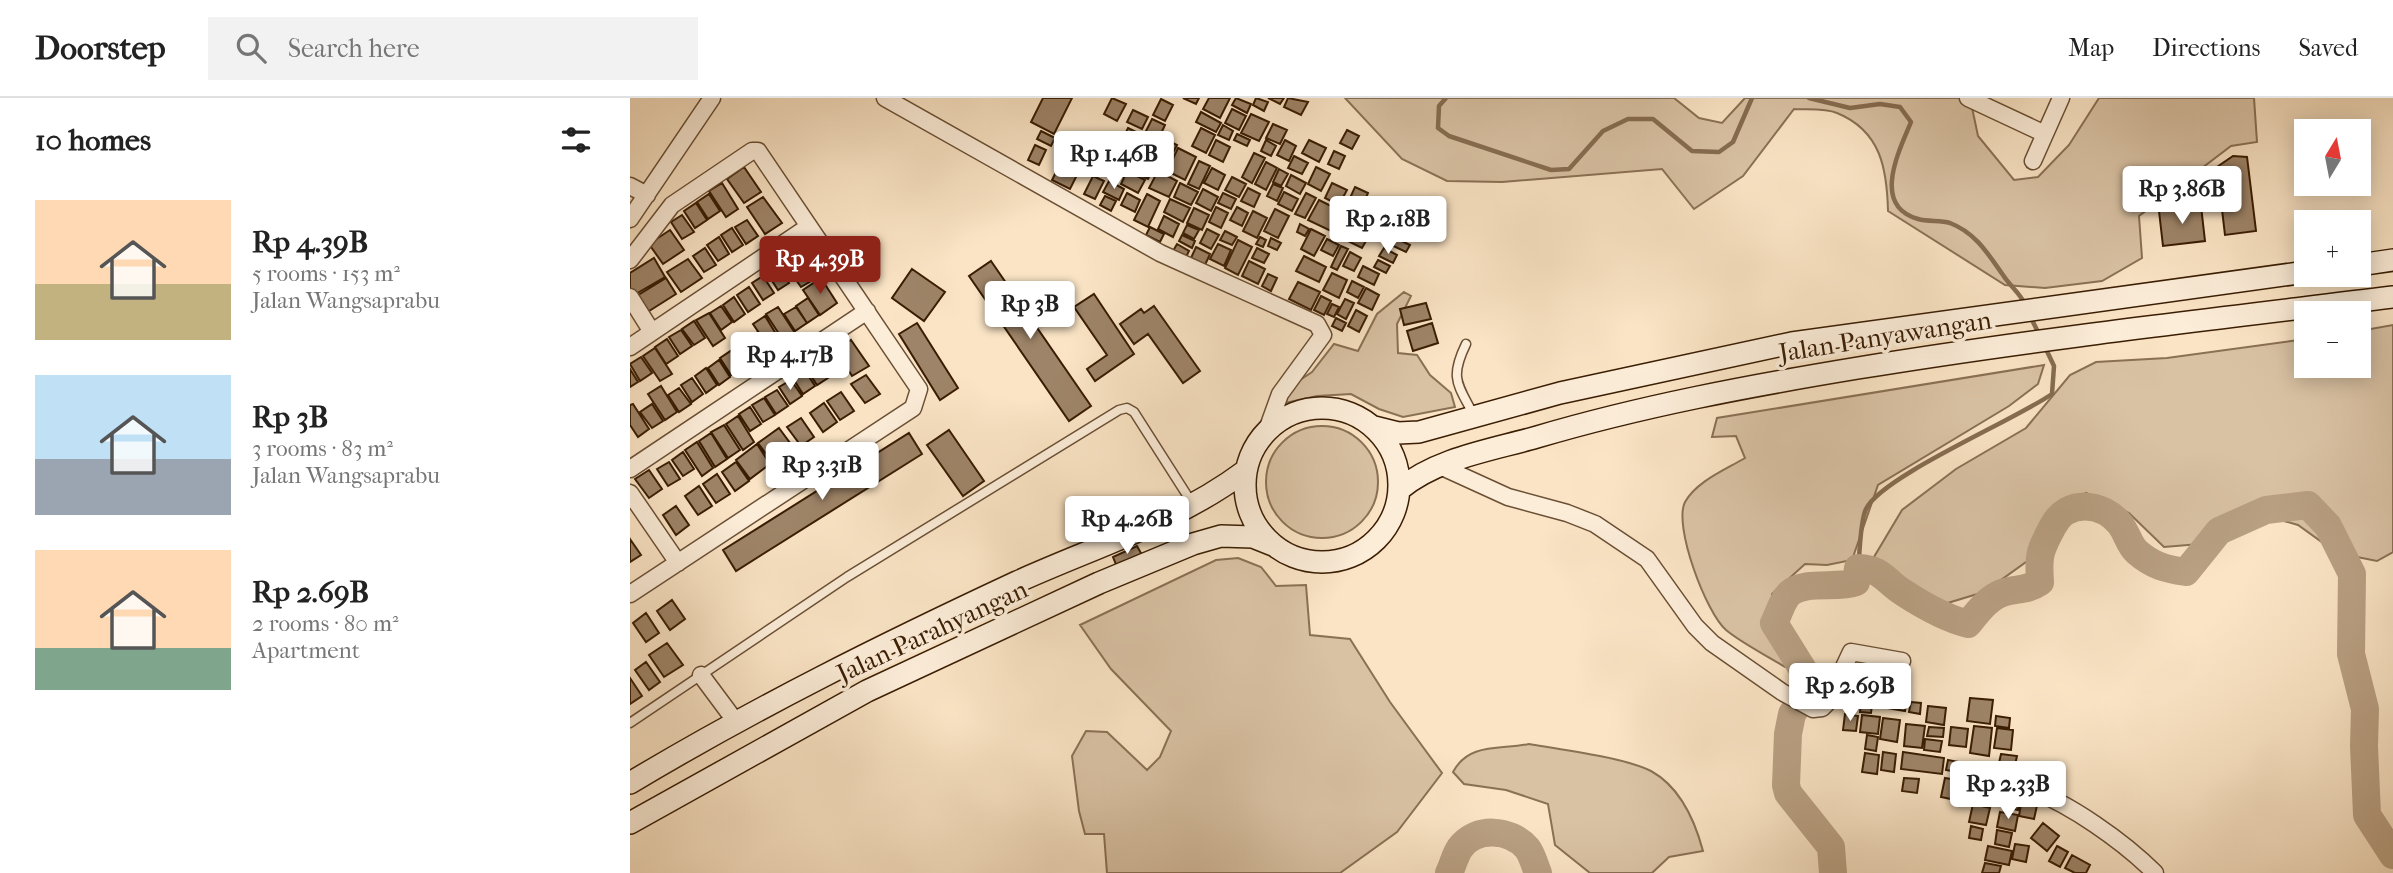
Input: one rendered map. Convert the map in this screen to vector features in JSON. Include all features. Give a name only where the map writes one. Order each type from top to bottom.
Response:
[{"type":"main road","points":[[2371,263],[2393,260]]},
{"type":"main road","name":"Jalan Panyawangan","points":[[1374,427],[1409,433],[1625,377],[1791,343],[2294,274]]},
{"type":"main road","name":"Jalan Panyawangan","points":[[1400,489],[1415,477],[1440,466],[1595,420],[1687,398],[2088,332],[2393,297]]},
{"type":"main road","points":[[1320,408],[1354,414],[1374,427],[1389,445],[1398,466],[1400,489],[1395,513],[1383,534],[1353,555],[1318,562],[1295,557],[1273,545],[1259,530],[1249,512],[1244,492],[1245,471],[1253,449],[1267,430],[1286,416],[1320,408]]},
{"type":"main road","name":"Jalan Parahyangan","points":[[630,783],[736,722],[946,615],[1193,506],[1245,471]]},
{"type":"main road","name":"Jalan Parahyangan","points":[[630,823],[867,691],[1099,583],[1193,544],[1221,536],[1253,537],[1273,545]]},
{"type":"street","points":[[630,219],[712,98]]},
{"type":"street","points":[[885,98],[1160,253],[1317,324],[1323,335],[1280,394],[1267,430]]},
{"type":"street","points":[[1968,98],[2045,134]]},
{"type":"street","points":[[2033,161],[2062,98]]},
{"type":"street","points":[[630,260],[672,205],[752,151],[763,156],[808,227],[919,389],[913,408],[630,594]]},
{"type":"street","points":[[630,186],[647,195]]},
{"type":"street","points":[[630,347],[808,227]]},
{"type":"street","points":[[630,297],[652,332]]},
{"type":"street","points":[[630,469],[867,311]]},
{"type":"street","points":[[1440,466],[1508,497],[1582,517],[1628,545],[1656,569],[1695,626],[1712,643],[1782,692],[1813,709],[1822,708],[1827,703],[1851,652],[1902,661]]},
{"type":"street","points":[[630,493],[678,563]]},
{"type":"street","points":[[701,675],[736,722]]},
{"type":"street","points":[[1973,774],[2028,788],[2057,803],[2097,827],[2155,873]]},
{"type":"lane","points":[[1466,344],[1456,366],[1457,384],[1474,416]]},
{"type":"lane","points":[[630,723],[848,577],[1119,410],[1127,408],[1134,412],[1193,506]]},
{"type":"shaded area","points":[[1345,98],[1674,98],[1699,118],[1722,123],[1745,98],[1970,98],[1978,136],[2014,180],[2038,177],[2069,145],[2099,98],[2254,98],[2257,142],[2231,146],[2139,216],[2142,258],[2102,281],[2045,288],[2005,285],[1888,211],[1886,180],[1879,153],[1863,130],[1832,111],[1794,109],[1743,176],[1694,209],[1662,169],[1502,182],[1447,181],[1402,159]]},
{"type":"shaded area","points":[[1404,292],[1411,296],[1397,324],[1398,353],[1417,355],[1430,375],[1451,393],[1455,407],[1403,417],[1379,409],[1351,394],[1317,396],[1285,403],[1285,396],[1294,384],[1312,372],[1334,344],[1358,351],[1377,314]]},
{"type":"shaded area","points":[[2393,325],[2393,552],[2377,561],[2337,553],[2298,525],[2260,514],[2212,543],[2164,547],[2129,513],[2086,493],[2058,517],[2033,557],[1984,592],[1921,611],[1874,557],[1902,510],[1956,469],[2026,428],[2070,375],[2096,362],[2167,358],[2294,341],[2294,378],[2371,378],[2371,329]]},
{"type":"shaded area","points":[[2044,365],[2038,384],[2009,406],[1878,485],[1852,560],[1827,565],[1805,564],[1772,594],[1772,633],[1792,666],[1785,667],[1747,645],[1718,621],[1701,588],[1687,548],[1682,513],[1685,502],[1697,488],[1745,458],[1736,436],[1712,437],[1717,418]]},
{"type":"shaded area","points":[[1322,426],[1343,431],[1361,443],[1373,461],[1378,482],[1373,503],[1361,521],[1343,533],[1322,538],[1301,533],[1283,521],[1271,503],[1266,482],[1271,461],[1283,443],[1301,431]]},
{"type":"shaded area","points":[[1238,558],[1261,567],[1276,586],[1306,585],[1310,635],[1350,639],[1390,702],[1442,773],[1397,832],[1340,873],[1107,873],[1104,834],[1085,834],[1079,811],[1072,756],[1086,731],[1107,732],[1147,770],[1160,757],[1171,731],[1111,669],[1080,625],[1216,560]]},
{"type":"shaded area","points":[[1529,744],[1609,758],[1651,771],[1678,795],[1696,828],[1703,851],[1669,857],[1652,873],[1590,873],[1555,845],[1548,804],[1506,790],[1464,784],[1453,772],[1460,762],[1477,752]]},
{"type":"building","points":[[1043,98],[1072,98],[1054,134],[1031,122]]},
{"type":"building","points":[[1112,98],[1126,104],[1117,121],[1104,114]]},
{"type":"building","points":[[1183,98],[1199,98],[1196,104]]},
{"type":"building","points":[[1209,98],[1230,98],[1220,118],[1203,109]]},
{"type":"building","points":[[1236,98],[1251,104],[1247,113],[1232,105]]},
{"type":"building","points":[[1256,98],[1268,102],[1264,111],[1253,105]]},
{"type":"building","points":[[1268,98],[1284,98],[1280,104]]},
{"type":"building","points":[[1288,98],[1308,102],[1301,115],[1284,107]]},
{"type":"building","points":[[1161,99],[1173,105],[1165,121],[1153,115]]},
{"type":"building","points":[[1232,109],[1246,116],[1239,130],[1225,123]]},
{"type":"building","points":[[1133,110],[1148,117],[1142,129],[1127,122]]},
{"type":"building","points":[[1201,112],[1221,123],[1216,132],[1196,122]]},
{"type":"building","points":[[1251,114],[1269,122],[1259,141],[1241,133]]},
{"type":"building","points":[[1152,119],[1165,125],[1157,142],[1144,135]]},
{"type":"building","points":[[1273,124],[1287,130],[1280,144],[1266,138]]},
{"type":"building","points":[[1223,125],[1233,131],[1229,140],[1218,135]]},
{"type":"building","points":[[1128,128],[1140,134],[1132,150],[1120,144]]},
{"type":"building","points":[[1201,128],[1215,135],[1206,153],[1192,146]]},
{"type":"building","points":[[1347,130],[1359,136],[1352,149],[1340,143]]},
{"type":"building","points":[[1041,131],[1055,138],[1051,146],[1037,139]]},
{"type":"building","points":[[1237,134],[1250,140],[1247,146],[1234,140]]},
{"type":"building","points":[[1164,139],[1177,145],[1166,167],[1143,155],[1149,142],[1160,147]]},
{"type":"building","points":[[1216,140],[1230,147],[1223,162],[1209,155]]},
{"type":"building","points":[[1266,140],[1276,146],[1271,156],[1261,151]]},
{"type":"building","points":[[1285,140],[1296,146],[1289,161],[1277,155]]},
{"type":"building","points":[[1309,140],[1326,148],[1319,162],[1302,153]]},
{"type":"building","points":[[1035,145],[1046,150],[1039,165],[1028,160]]},
{"type":"building","points":[[1178,148],[1196,157],[1185,180],[1167,171]]},
{"type":"building","points":[[1334,151],[1345,156],[1339,169],[1328,164]]},
{"type":"building","points":[[1254,153],[1265,158],[1252,183],[1242,177]]},
{"type":"building","points":[[1294,156],[1308,163],[1302,174],[1288,168]]},
{"type":"building","points":[[2233,156],[2247,157],[2256,231],[2225,235],[2217,167]]},
{"type":"building","points":[[1132,157],[1140,161],[1135,170],[1127,166]]},
{"type":"building","points":[[1063,158],[1081,167],[1070,189],[1052,180]]},
{"type":"building","points":[[1142,161],[1154,167],[1148,179],[1136,173]]},
{"type":"building","points":[[1199,161],[1210,166],[1199,189],[1188,184]]},
{"type":"building","points":[[1266,162],[1277,168],[1266,190],[1255,184]]},
{"type":"building","points":[[744,167],[761,192],[744,203],[727,179]]},
{"type":"building","points":[[1316,167],[1330,174],[1321,191],[1308,184]]},
{"type":"building","points":[[1212,168],[1225,175],[1218,190],[1204,183]]},
{"type":"building","points":[[1279,169],[1288,174],[1281,186],[1273,182]]},
{"type":"building","points":[[1127,171],[1145,180],[1138,193],[1121,184]]},
{"type":"building","points":[[1158,171],[1177,181],[1169,197],[1149,188]]},
{"type":"building","points":[[1291,175],[1306,183],[1300,194],[1286,186]]},
{"type":"building","points":[[1093,176],[1104,181],[1095,199],[1084,194]]},
{"type":"building","points":[[1232,177],[1246,184],[1239,197],[1225,190]]},
{"type":"building","points":[[1109,181],[1124,189],[1119,200],[1103,192]]},
{"type":"building","points":[[722,183],[738,209],[726,217],[709,191]]},
{"type":"building","points":[[1180,183],[1198,192],[1191,205],[1174,197]]},
{"type":"building","points":[[1332,183],[1347,190],[1339,205],[1325,198]]},
{"type":"building","points":[[1273,184],[1283,188],[1277,201],[1267,196]]},
{"type":"building","points":[[1355,187],[1368,193],[1363,204],[1350,198]]},
{"type":"building","points":[[1248,188],[1260,194],[1254,207],[1241,201]]},
{"type":"building","points":[[1203,189],[1218,197],[1211,211],[1196,203]]},
{"type":"building","points":[[1284,192],[1298,199],[1292,211],[1278,204]]},
{"type":"building","points":[[1127,193],[1140,200],[1135,212],[1121,205]]},
{"type":"building","points":[[1223,193],[1236,199],[1231,209],[1218,203]]},
{"type":"building","points":[[1306,193],[1316,198],[1305,218],[1295,214]]},
{"type":"building","points":[[709,194],[720,211],[708,219],[697,202]]},
{"type":"building","points":[[1147,194],[1160,201],[1148,227],[1134,220]]},
{"type":"building","points":[[1105,196],[1116,201],[1111,211],[1100,205]]},
{"type":"building","points":[[763,197],[782,223],[765,234],[747,207]]},
{"type":"building","points":[[1170,199],[1190,208],[1183,222],[1164,212]]},
{"type":"building","points":[[1319,200],[1341,211],[1331,231],[1308,220]]},
{"type":"building","points":[[696,203],[707,220],[695,228],[684,211]]},
{"type":"building","points":[[1346,206],[1360,213],[1354,225],[1340,218]]},
{"type":"building","points":[[2201,206],[2205,241],[2163,246],[2159,211]]},
{"type":"building","points":[[1216,207],[1228,213],[1221,228],[1209,222]]},
{"type":"building","points":[[1237,207],[1248,213],[1242,226],[1230,220]]},
{"type":"building","points":[[1194,208],[1209,215],[1202,230],[1187,223]]},
{"type":"building","points":[[1275,209],[1289,216],[1278,238],[1264,231]]},
{"type":"building","points":[[1366,210],[1381,218],[1374,230],[1359,223]]},
{"type":"building","points":[[1387,210],[1400,216],[1393,232],[1379,225]]},
{"type":"building","points":[[1253,211],[1267,218],[1257,238],[1243,231]]},
{"type":"building","points":[[682,215],[694,232],[682,239],[671,222]]},
{"type":"building","points":[[1164,216],[1179,224],[1173,237],[1158,229]]},
{"type":"building","points":[[747,220],[758,236],[746,244],[735,227]]},
{"type":"building","points":[[1300,224],[1309,229],[1305,236],[1297,232]]},
{"type":"building","points":[[1339,224],[1351,230],[1345,241],[1334,235]]},
{"type":"building","points":[[1187,225],[1199,230],[1194,239],[1183,233]]},
{"type":"building","points":[[1150,227],[1164,234],[1160,242],[1146,235]]},
{"type":"building","points":[[1356,227],[1370,234],[1362,248],[1348,241]]},
{"type":"building","points":[[732,228],[743,245],[732,252],[721,235]]},
{"type":"building","points":[[1207,229],[1219,235],[1211,249],[1200,243]]},
{"type":"building","points":[[1311,229],[1325,236],[1314,256],[1301,249]]},
{"type":"building","points":[[670,230],[684,250],[663,264],[649,244]]},
{"type":"building","points":[[1225,231],[1237,237],[1232,245],[1220,240]]},
{"type":"building","points":[[1182,235],[1195,241],[1192,248],[1179,241]]},
{"type":"building","points":[[1391,236],[1410,245],[1406,252],[1387,243]]},
{"type":"building","points":[[719,237],[729,254],[718,261],[707,245]]},
{"type":"building","points":[[1260,237],[1266,240],[1263,247],[1256,244]]},
{"type":"building","points":[[1271,238],[1281,243],[1277,250],[1268,246]]},
{"type":"building","points":[[1327,239],[1339,245],[1333,256],[1321,250]]},
{"type":"building","points":[[1238,240],[1252,247],[1238,275],[1225,268]]},
{"type":"building","points":[[1177,244],[1189,251],[1186,257],[1173,251]]},
{"type":"building","points":[[1218,244],[1231,250],[1224,266],[1210,259]]},
{"type":"building","points":[[1341,246],[1348,249],[1337,270],[1331,267]]},
{"type":"building","points":[[1196,247],[1210,254],[1205,265],[1191,258]]},
{"type":"building","points":[[705,248],[716,265],[704,272],[693,256]]},
{"type":"building","points":[[1257,248],[1269,254],[1264,263],[1252,258]]},
{"type":"building","points":[[1384,248],[1397,255],[1393,263],[1379,256]]},
{"type":"building","points":[[801,251],[818,277],[801,287],[784,263]]},
{"type":"building","points":[[1350,252],[1361,258],[1354,271],[1343,266]]},
{"type":"building","points":[[1304,256],[1326,267],[1319,282],[1296,271]]},
{"type":"building","points":[[654,258],[665,277],[634,295],[630,288],[630,273]]},
{"type":"building","points":[[688,259],[702,278],[681,292],[667,272]]},
{"type":"building","points":[[1378,260],[1390,266],[1386,273],[1374,267]]},
{"type":"building","points":[[991,261],[1091,406],[1069,421],[969,276]]},
{"type":"building","points":[[1249,261],[1265,269],[1258,284],[1242,276]]},
{"type":"building","points":[[778,266],[789,283],[778,290],[767,273]]},
{"type":"building","points":[[1363,266],[1379,274],[1374,285],[1358,277]]},
{"type":"building","points":[[912,269],[945,292],[924,321],[892,298]]},
{"type":"building","points":[[1332,273],[1347,280],[1339,298],[1323,290]]},
{"type":"building","points":[[1268,274],[1277,278],[1271,291],[1262,286]]},
{"type":"building","points":[[763,276],[774,293],[763,300],[752,283]]},
{"type":"building","points":[[666,278],[676,294],[646,313],[635,297]]},
{"type":"building","points":[[821,278],[837,303],[820,315],[803,290]]},
{"type":"building","points":[[1352,281],[1364,287],[1358,298],[1347,292]]},
{"type":"building","points":[[1298,282],[1320,292],[1311,310],[1289,299]]},
{"type":"building","points":[[749,287],[760,304],[748,312],[737,295]]},
{"type":"building","points":[[1366,288],[1379,295],[1372,310],[1358,303]]},
{"type":"building","points":[[1094,294],[1134,354],[1095,381],[1087,369],[1107,355],[1074,307]]},
{"type":"building","points":[[1321,296],[1331,301],[1324,315],[1314,310]]},
{"type":"building","points":[[734,297],[745,314],[734,322],[723,305]]},
{"type":"building","points":[[808,298],[819,315],[807,323],[796,306]]},
{"type":"building","points":[[1345,299],[1354,303],[1346,319],[1337,314]]},
{"type":"building","points":[[1426,303],[1431,319],[1404,325],[1400,309]]},
{"type":"building","points":[[1332,304],[1339,307],[1334,317],[1327,314]]},
{"type":"building","points":[[721,306],[732,322],[721,330],[710,313]]},
{"type":"building","points":[[1154,306],[1200,371],[1183,383],[1148,334],[1134,344],[1120,324],[1141,309],[1144,313]]},
{"type":"building","points":[[778,307],[795,333],[783,340],[766,314]]},
{"type":"building","points":[[796,307],[807,323],[795,331],[784,314]]},
{"type":"building","points":[[1356,310],[1367,316],[1359,332],[1348,326]]},
{"type":"building","points":[[709,313],[725,338],[713,346],[696,320]]},
{"type":"building","points":[[765,316],[781,342],[770,349],[753,324]]},
{"type":"building","points":[[1336,318],[1346,323],[1342,331],[1332,326]]},
{"type":"building","points":[[694,321],[705,338],[694,345],[682,329]]},
{"type":"building","points":[[917,323],[958,388],[940,400],[899,334]]},
{"type":"building","points":[[1432,323],[1438,343],[1413,351],[1407,331]]},
{"type":"building","points":[[681,330],[692,346],[680,354],[669,337]]},
{"type":"building","points":[[758,332],[769,349],[757,356],[746,340]]},
{"type":"building","points":[[667,339],[678,356],[666,364],[655,347]]},
{"type":"building","points":[[851,340],[869,366],[852,376],[836,350]]},
{"type":"building","points":[[744,341],[755,358],[744,366],[733,349]]},
{"type":"building","points":[[655,348],[672,374],[660,381],[643,356]]},
{"type":"building","points":[[732,350],[743,367],[731,375],[720,358]]},
{"type":"building","points":[[831,351],[842,368],[831,376],[820,359]]},
{"type":"building","points":[[641,357],[652,373],[640,381],[630,364]]},
{"type":"building","points":[[719,360],[730,377],[719,385],[708,368]]},
{"type":"building","points":[[817,361],[828,378],[817,385],[806,368]]},
{"type":"building","points":[[706,368],[717,385],[706,393],[695,376]]},
{"type":"building","points":[[630,369],[638,382],[630,387]]},
{"type":"building","points":[[804,369],[815,386],[803,394],[792,377]]},
{"type":"building","points":[[866,375],[880,394],[865,403],[851,384]]},
{"type":"building","points":[[692,378],[703,394],[692,402],[681,385]]},
{"type":"building","points":[[791,380],[802,396],[790,404],[779,387]]},
{"type":"building","points":[[661,386],[677,412],[665,420],[648,394]]},
{"type":"building","points":[[679,388],[691,404],[679,412],[668,395]]},
{"type":"building","points":[[777,390],[788,406],[776,414],[765,397]]},
{"type":"building","points":[[841,392],[854,411],[840,420],[827,401]]},
{"type":"building","points":[[764,398],[775,415],[763,422],[752,405]]},
{"type":"building","points":[[824,403],[837,422],[823,432],[810,413]]},
{"type":"building","points":[[633,404],[649,429],[638,437],[630,425],[630,405]]},
{"type":"building","points":[[652,404],[663,421],[652,428],[640,412]]},
{"type":"building","points":[[750,407],[761,424],[750,431],[739,414]]},
{"type":"building","points":[[738,416],[754,442],[743,450],[726,424]]},
{"type":"building","points":[[801,418],[814,437],[801,446],[787,427]]},
{"type":"building","points":[[724,425],[740,450],[728,458],[711,432]]},
{"type":"building","points":[[779,428],[793,447],[772,462],[758,443]]},
{"type":"building","points":[[949,430],[984,481],[963,496],[927,445]]},
{"type":"building","points":[[711,433],[727,459],[715,467],[699,441]]},
{"type":"building","points":[[909,433],[922,454],[736,571],[723,550]]},
{"type":"building","points":[[697,442],[713,468],[702,476],[685,450]]},
{"type":"building","points":[[757,444],[770,464],[750,479],[736,460]]},
{"type":"building","points":[[683,452],[694,469],[683,476],[672,460]]},
{"type":"building","points":[[669,462],[680,479],[668,486],[657,469]]},
{"type":"building","points":[[736,462],[749,481],[735,491],[722,472]]},
{"type":"building","points":[[649,470],[662,489],[649,498],[635,479]]},
{"type":"building","points":[[717,474],[730,494],[716,503],[703,484]]},
{"type":"building","points":[[699,486],[712,506],[698,515],[685,496]]},
{"type":"building","points":[[676,506],[689,525],[676,535],[663,515]]},
{"type":"building","points":[[630,539],[641,555],[630,562]]},
{"type":"building","points":[[1137,546],[1142,555],[1117,567],[1113,557]]},
{"type":"building","points":[[672,600],[685,619],[670,630],[657,611]]},
{"type":"building","points":[[646,613],[659,633],[646,642],[633,623]]},
{"type":"building","points":[[667,643],[683,665],[664,677],[649,655]]},
{"type":"building","points":[[646,662],[660,682],[649,690],[635,670]]},
{"type":"building","points":[[1895,675],[1910,677],[1908,693],[1893,691]]},
{"type":"building","points":[[630,678],[642,696],[630,704]]},
{"type":"building","points":[[1862,694],[1873,696],[1871,713],[1860,712]]},
{"type":"building","points":[[1889,696],[1907,699],[1905,711],[1887,708]]},
{"type":"building","points":[[1970,698],[1993,700],[1990,724],[1967,721]]},
{"type":"building","points":[[1911,702],[1921,703],[1920,714],[1909,712]]},
{"type":"building","points":[[1928,706],[1946,708],[1944,725],[1926,722]]},
{"type":"building","points":[[1845,714],[1858,716],[1856,731],[1843,730]]},
{"type":"building","points":[[1862,715],[1880,717],[1878,734],[1860,732]]},
{"type":"building","points":[[1996,716],[2010,718],[2009,728],[1995,726]]},
{"type":"building","points":[[1883,718],[1900,720],[1897,742],[1880,739]]},
{"type":"building","points":[[1906,724],[1925,726],[1922,748],[1904,746]]},
{"type":"building","points":[[1974,726],[1992,728],[1989,756],[1970,753]]},
{"type":"building","points":[[1929,727],[1944,728],[1943,737],[1927,736]]},
{"type":"building","points":[[1951,727],[1968,729],[1966,747],[1949,745]]},
{"type":"building","points":[[1997,728],[2013,730],[2011,750],[1994,748]]},
{"type":"building","points":[[1867,735],[1878,737],[1876,751],[1865,749]]},
{"type":"building","points":[[1925,739],[1942,741],[1940,752],[1924,750]]},
{"type":"building","points":[[1883,752],[1896,754],[1894,772],[1881,770]]},
{"type":"building","points":[[1903,752],[1944,758],[1942,774],[1901,769]]},
{"type":"building","points":[[1865,753],[1879,755],[1877,774],[1862,772]]},
{"type":"building","points":[[2001,754],[2017,756],[2015,765],[1999,763]]},
{"type":"building","points":[[1948,760],[1964,763],[1962,773],[1946,770]]},
{"type":"building","points":[[1997,764],[2015,766],[2013,782],[1995,778]]},
{"type":"building","points":[[2024,766],[2039,768],[2037,783],[2022,782]]},
{"type":"building","points":[[1904,778],[1919,779],[1917,793],[1902,791]]},
{"type":"building","points":[[1945,778],[1964,781],[1960,801],[1941,797]]},
{"type":"building","points":[[1981,783],[2002,786],[2000,799],[1979,796]]},
{"type":"building","points":[[2009,788],[2022,790],[2018,810],[2005,807]]},
{"type":"building","points":[[2022,798],[2038,801],[2034,819],[2019,816]]},
{"type":"building","points":[[1973,804],[1990,808],[1986,825],[1969,822]]},
{"type":"building","points":[[2000,812],[2018,815],[2015,831],[1997,827]]},
{"type":"building","points":[[2043,823],[2059,836],[2047,851],[2031,838]]},
{"type":"building","points":[[1971,826],[1983,829],[1981,840],[1969,838]]},
{"type":"building","points":[[1997,830],[2012,833],[2009,847],[1995,844]]},
{"type":"building","points":[[2015,844],[2029,846],[2026,862],[2012,859]]},
{"type":"building","points":[[1988,846],[2012,851],[2009,865],[1985,860]]},
{"type":"building","points":[[2057,846],[2068,852],[2060,867],[2049,861]]},
{"type":"building","points":[[2072,855],[2090,865],[2086,873],[2075,873],[2065,868]]},
{"type":"building","points":[[1985,863],[2001,866],[1999,873],[1982,873]]},
{"type":"waterway","points":[[1446,98],[1439,106],[1438,128],[1449,136],[1551,170],[1569,169],[1603,131],[1628,119],[1653,119],[1692,151],[1719,152],[1733,142],[1752,98]]},
{"type":"waterway","points":[[1809,98],[1850,108],[1880,104],[1900,107],[1911,122],[1892,176],[1895,202],[1904,212],[1918,219],[1950,223],[1967,232],[1986,252],[2025,304]]},
{"type":"waterway","points":[[2030,316],[2040,336]]},
{"type":"waterway","points":[[1858,568],[1864,514],[1877,496],[1922,465],[2052,394],[2054,366],[2045,347]]},
{"type":"waterway","points":[[1833,873],[1831,847],[1788,793],[1786,785],[1788,734],[1792,714],[1805,694],[1807,676],[1774,623],[1785,599],[1790,593],[1804,587],[1856,582],[1858,568],[1867,569],[1879,573],[1897,589],[1927,607],[1968,624],[1983,606],[1997,595],[2031,587],[2040,582],[2041,553],[2053,526],[2067,511],[2085,507],[2104,511],[2113,517],[2134,549],[2149,561],[2186,572],[2219,531],[2266,510],[2308,505],[2328,526],[2352,574],[2351,654],[2365,709],[2367,815],[2393,855]]},
{"type":"waterway","points":[[1449,873],[1458,851],[1467,841],[1484,833],[1503,834],[1520,842],[1527,848],[1538,873]]}]
